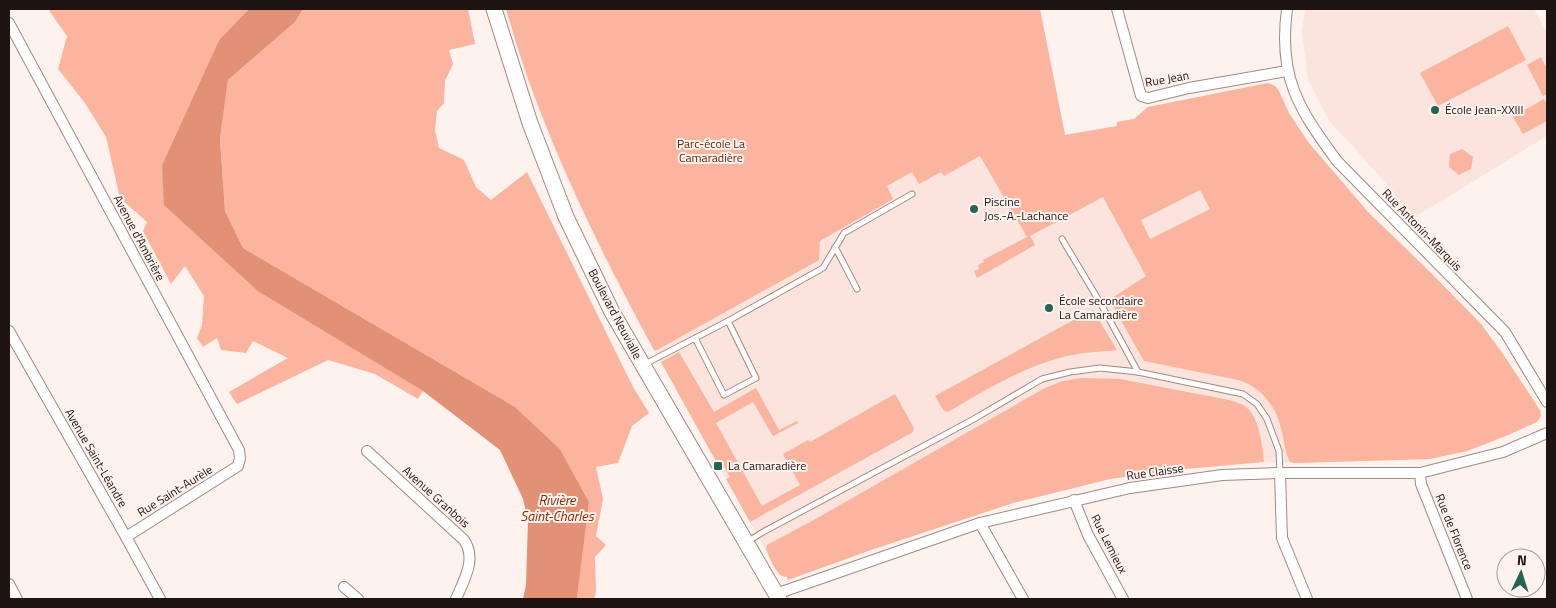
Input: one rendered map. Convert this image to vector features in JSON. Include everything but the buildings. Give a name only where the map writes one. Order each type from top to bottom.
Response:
[{"type":"main road","name":"Boulevard Neuvialle","points":[[494,9],[530,123],[566,216],[612,312],[777,597]]},
{"type":"street","name":"Rue Jean","points":[[1118,9],[1141,96],[1148,98],[1190,88],[1287,71]]},
{"type":"street","name":"Rue Antonin-Marquis","points":[[1287,9],[1284,45],[1287,71],[1293,92],[1314,130],[1337,161],[1505,332],[1547,402]]},
{"type":"street","name":"Avenue d'Ambrière","points":[[9,23],[239,450],[238,466]]},
{"type":"street","name":"Avenue Saint-Léandre","points":[[9,331],[160,599]]},
{"type":"street","name":"Rue Claisse","points":[[777,597],[980,522],[1130,488],[1222,476],[1280,473],[1420,473],[1503,452],[1547,433]]},
{"type":"street","name":"Avenue Granbois","points":[[367,451],[464,540],[469,547],[470,564],[456,599]]},
{"type":"street","name":"Rue Saint-Aurèle","points":[[126,536],[238,466]]},
{"type":"street","points":[[1280,473],[1282,538],[1307,599]]},
{"type":"street","name":"Rue de Florence","points":[[1420,473],[1421,484],[1467,599]]},
{"type":"street","name":"Rue Lemieux","points":[[1074,500],[1088,535],[1123,599]]},
{"type":"street","points":[[980,522],[1023,599]]},
{"type":"street","points":[[9,584],[17,599]]},
{"type":"street","points":[[344,587],[358,599]]},
{"type":"lane","points":[[642,365],[728,321],[823,268],[844,233],[912,194]]},
{"type":"lane","points":[[1062,239],[1101,304],[1138,372]]},
{"type":"lane","points":[[835,247],[856,289]]},
{"type":"lane","points":[[696,338],[724,394],[756,378],[728,321]]},
{"type":"lane","points":[[746,543],[763,532],[974,419],[1042,379],[1070,372],[1100,368],[1138,372],[1243,394],[1257,404],[1267,420],[1279,452],[1280,473]]},
{"type":"shaded area","name":"École secondaire La Camaradière","points":[[506,9],[1040,9],[1065,135],[1117,126],[1117,122],[1134,119],[1148,107],[1268,83],[1278,89],[1289,113],[1308,142],[1368,212],[1481,324],[1541,414],[1540,419],[1487,444],[1467,451],[1430,459],[1296,463],[1264,462],[1174,470],[1110,479],[1013,503],[868,551],[788,580],[787,577],[780,576],[654,350],[607,261],[565,172],[527,78]]},
{"type":"shaded area","name":"École Jean-XXIII","points":[[1305,9],[1534,9],[1547,33],[1547,136],[1415,217],[1329,121],[1308,80],[1302,32]]},
{"type":"green space","points":[[50,9],[249,9],[219,40],[162,165],[259,292],[423,391],[418,399],[375,374],[328,360],[237,404],[229,392],[288,358],[253,341],[246,353],[221,350],[217,338],[203,347],[197,338],[202,325],[204,296],[185,266],[171,284],[143,231],[147,222],[120,198],[106,137],[85,103],[58,69],[67,36],[50,12]]},
{"type":"green space","points":[[303,9],[468,9],[475,44],[449,50],[453,64],[445,81],[444,103],[437,111],[435,130],[439,148],[464,160],[476,187],[491,200],[527,172],[633,387],[649,413],[632,426],[618,463],[596,467],[603,499],[596,536],[606,545],[595,557],[596,592],[594,599],[577,599],[589,502],[560,449],[515,407],[243,248],[225,211],[220,139],[228,80],[295,22]]},
{"type":"green space","name":"École secondaire La Camaradière","points":[[506,9],[1040,9],[1065,135],[1117,126],[1117,122],[1134,119],[1148,107],[1268,83],[1278,89],[1289,113],[1308,142],[1368,212],[1481,324],[1540,410],[1541,416],[1537,422],[1467,451],[1430,459],[1290,462],[1279,420],[1266,398],[1253,387],[1238,380],[1144,361],[1110,301],[1146,276],[1103,197],[1030,236],[1035,245],[977,278],[974,271],[979,269],[978,265],[984,262],[983,260],[1027,237],[980,156],[944,176],[941,172],[919,184],[912,172],[887,186],[893,199],[820,241],[819,260],[654,350],[570,183],[519,53]],"holes":[[[1200,190],[1210,209],[1150,239],[1141,220]]]},
{"type":"green space","points":[[1508,26],[1526,60],[1438,106],[1420,73]]},
{"type":"green space","points":[[1541,57],[1547,69],[1547,94],[1543,96],[1527,65]]},
{"type":"green space","points":[[1544,99],[1547,104],[1547,121],[1523,134],[1513,117]]},
{"type":"green space","points":[[1462,149],[1473,157],[1471,169],[1459,175],[1449,167],[1450,154]]},
{"type":"green space","points":[[1093,310],[1117,350],[1079,354],[1051,360],[1006,379],[948,412],[944,411],[935,396]]},
{"type":"green space","points":[[679,352],[714,412],[756,388],[779,430],[797,421],[798,423],[773,436],[753,402],[716,423],[762,506],[800,485],[783,454],[808,440],[810,442],[895,394],[914,428],[913,432],[750,522],[726,479],[730,477],[722,463],[718,465],[661,362]]},
{"type":"green space","points":[[1082,378],[1120,379],[1241,404],[1255,419],[1264,462],[1174,470],[1110,479],[1013,503],[868,551],[788,580],[787,577],[777,571],[766,549],[767,545],[1045,388],[1063,381]]},
{"type":"water","name":"Rivière Saint-Charles","points":[[249,9],[303,9],[295,22],[228,80],[220,139],[225,211],[243,248],[515,407],[560,449],[589,502],[577,599],[523,599],[526,585],[528,520],[523,499],[500,450],[423,391],[259,292],[164,205],[162,165],[219,40]]},
{"type":"place","name":"École Jean-XXIII","points":[[1435,110]]},
{"type":"place","name":"Piscine Jos.-A.-Lachance","points":[[974,209]]},
{"type":"place","name":"École secondaire La Camaradière","points":[[1049,308]]},
{"type":"place","name":"La Camaradière","points":[[718,466]]},
{"type":"park label","name":"Parc-école La Camaradière","points":[[711,151]]}]
